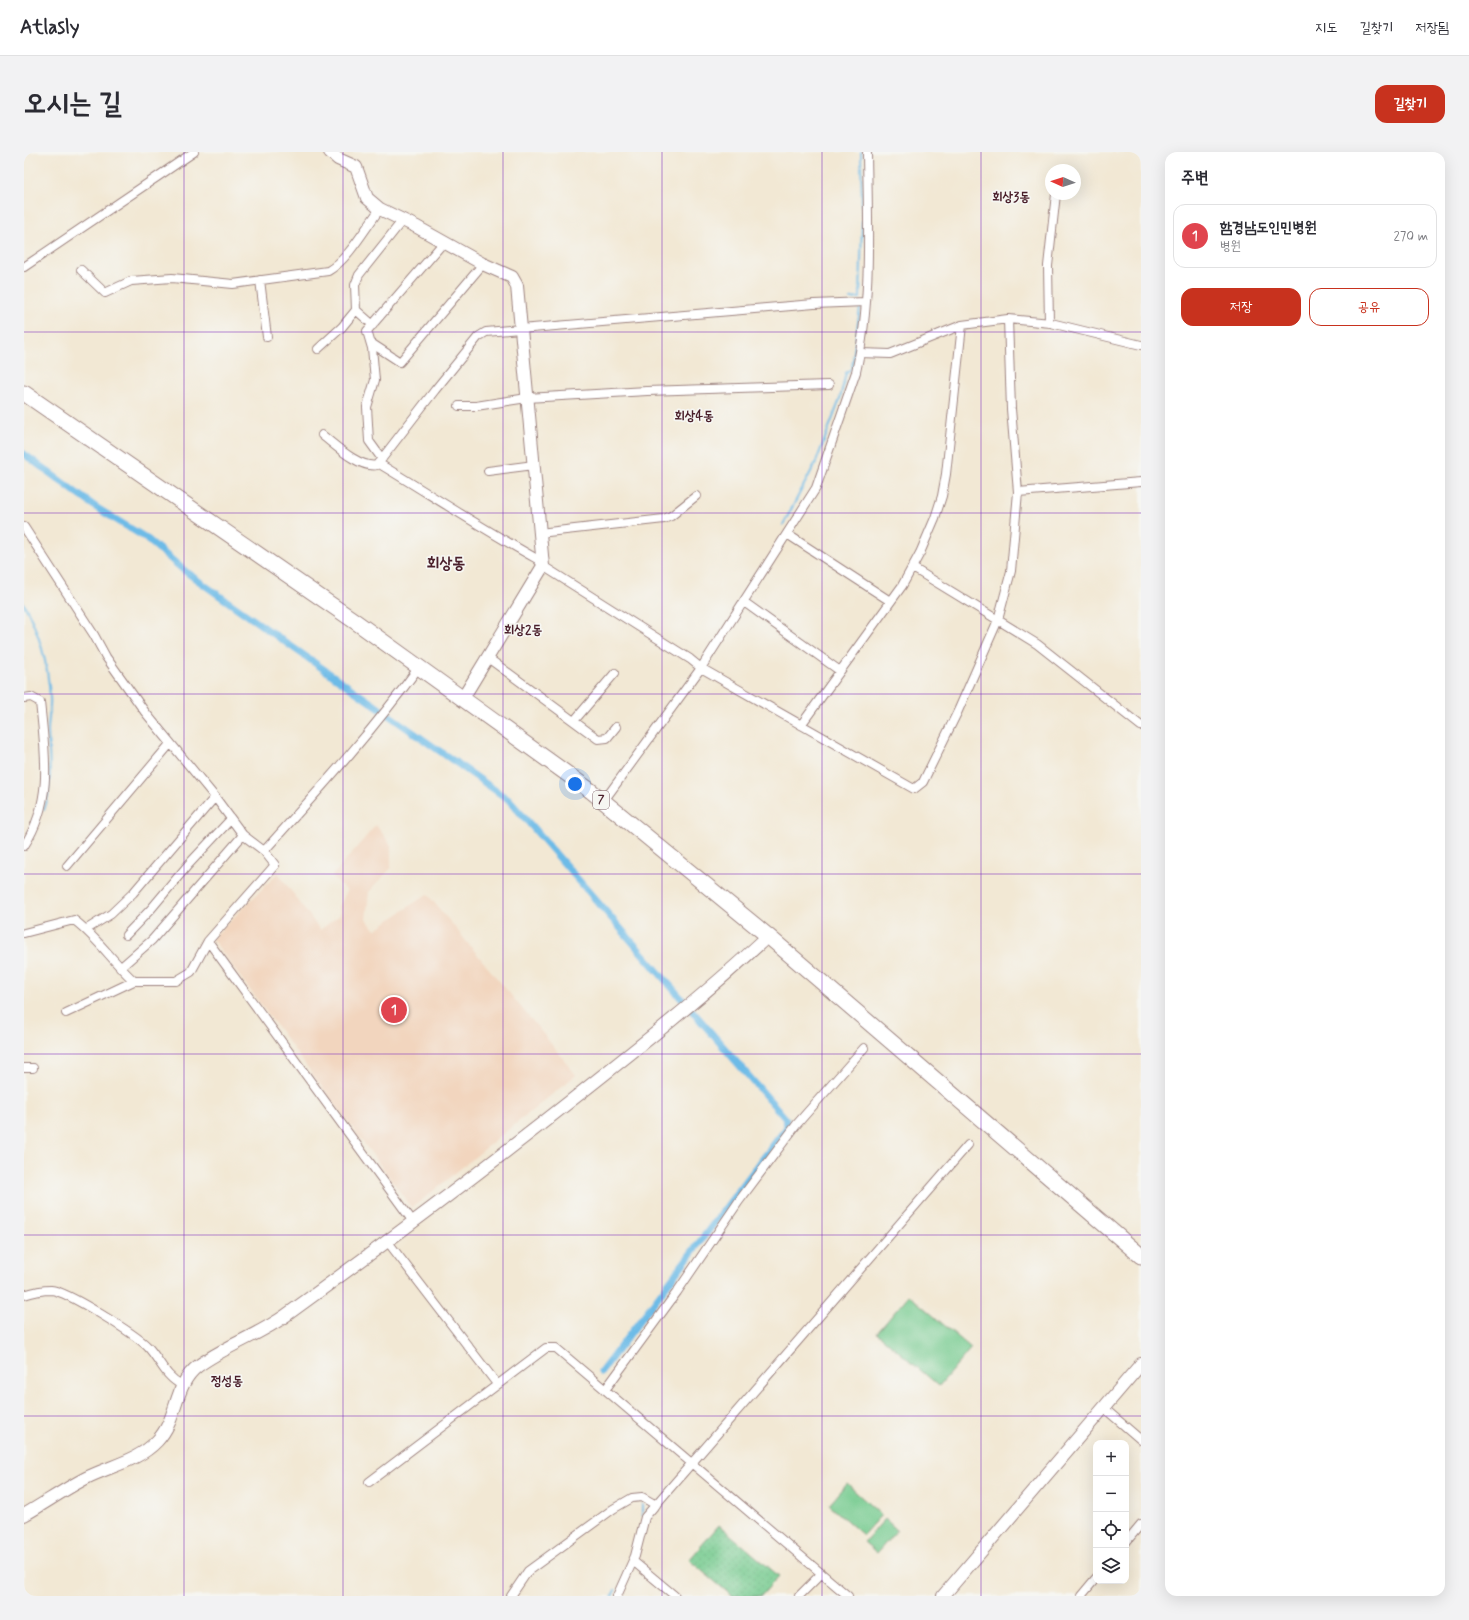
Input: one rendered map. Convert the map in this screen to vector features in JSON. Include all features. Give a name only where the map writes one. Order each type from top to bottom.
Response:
[{"type":"highway","name":"7","points":[[24,393],[463,698],[603,802],[768,936],[1141,1256]]},
{"type":"street","points":[[24,267],[194,152]]},
{"type":"street","points":[[330,152],[338,159],[356,167],[367,198],[380,208],[483,264],[512,277],[517,286],[542,566],[463,698]]},
{"type":"street","points":[[603,802],[700,668],[744,602],[816,488],[856,372],[860,353],[865,302],[867,254],[867,152]]},
{"type":"street","points":[[1049,323],[1048,266],[1055,200]]},
{"type":"street","points":[[81,270],[105,294],[131,281],[172,278],[233,284],[328,271],[335,267],[380,208]]},
{"type":"street","points":[[318,349],[342,328],[356,310],[356,284],[359,275],[402,221]]},
{"type":"street","points":[[444,242],[373,326],[367,331],[371,343],[375,380],[367,407],[369,441],[380,461],[482,528],[537,560],[542,566],[690,659],[700,668],[910,787],[917,788],[923,782],[958,711],[998,620],[1011,571],[1018,492],[1011,409],[1008,319]]},
{"type":"street","points":[[371,343],[400,362],[483,264]]},
{"type":"street","points":[[260,280],[267,337]]},
{"type":"street","points":[[322,435],[350,457],[373,466],[380,461],[434,390],[478,337],[486,332],[865,302]]},
{"type":"street","points":[[356,310],[373,326]]},
{"type":"street","points":[[860,353],[884,354],[896,352],[962,325],[1008,319],[1049,323],[1141,344]]},
{"type":"street","points":[[801,725],[913,568],[935,518],[946,474],[962,325]]},
{"type":"street","points":[[459,406],[476,406],[527,398],[647,391],[829,385]]},
{"type":"street","points":[[488,471],[534,465]]},
{"type":"street","points":[[1018,492],[1141,482]]},
{"type":"street","points":[[539,533],[664,519],[671,516],[696,496]]},
{"type":"street","points":[[24,527],[94,635],[115,671],[170,744],[215,797],[243,835],[264,850],[275,865],[208,941],[190,972],[176,981],[134,982],[66,1013]]},
{"type":"street","points":[[787,534],[890,601]]},
{"type":"street","points":[[913,568],[1037,644],[1141,726]]},
{"type":"street","points":[[744,602],[840,671]]},
{"type":"street","points":[[488,658],[598,739],[608,738],[616,727]]},
{"type":"street","points":[[264,850],[336,771],[392,704],[419,667]]},
{"type":"street","points":[[574,721],[614,673]]},
{"type":"street","points":[[24,698],[31,696],[40,702],[45,780],[39,817],[24,846]]},
{"type":"street","points":[[67,866],[170,744]]},
{"type":"street","points":[[87,929],[111,914],[133,893],[215,797]]},
{"type":"street","points":[[126,935],[151,910],[188,865],[231,819]]},
{"type":"street","points":[[120,968],[152,940],[243,835]]},
{"type":"street","points":[[24,933],[74,920],[87,929],[134,982]]},
{"type":"street","points":[[24,1515],[80,1481],[136,1457],[146,1451],[157,1441],[169,1425],[182,1385],[190,1372],[210,1358],[272,1326],[414,1223],[684,1012],[768,936]]},
{"type":"street","points":[[208,941],[414,1223]]},
{"type":"street","points":[[605,1390],[678,1292],[739,1201],[797,1124],[864,1048]]},
{"type":"street","points":[[24,1068],[33,1068]]},
{"type":"street","points":[[617,1596],[633,1561],[646,1517],[968,1145]]},
{"type":"street","points":[[388,1242],[497,1384]]},
{"type":"street","points":[[24,1295],[52,1290],[69,1296],[143,1343],[152,1352],[168,1376],[182,1385]]},
{"type":"street","points":[[369,1482],[497,1384],[546,1348],[552,1347],[560,1350],[848,1596]]},
{"type":"street","points":[[943,1596],[1141,1364]]},
{"type":"street","points":[[1104,1408],[1141,1440]]},
{"type":"street","points":[[511,1596],[528,1571],[613,1509],[632,1498],[642,1497],[656,1505]]},
{"type":"street","points":[[1129,1538],[1141,1524]]},
{"type":"street","points":[[633,1561],[675,1596]]},
{"type":"street","points":[[799,1596],[821,1574]]},
{"type":"street","points":[[1081,1596],[1093,1582]]},
{"type":"shaded area","points":[[376,825],[391,845],[391,868],[369,892],[366,919],[375,930],[427,894],[576,1075],[412,1208],[212,939],[278,873],[320,930],[340,915],[339,907],[347,891],[332,876]]},
{"type":"green space","points":[[909,1295],[971,1348],[939,1386],[877,1333]]},
{"type":"green space","points":[[847,1484],[881,1515],[863,1535],[829,1505]]},
{"type":"green space","points":[[885,1519],[897,1530],[877,1553],[864,1542]]},
{"type":"green space","points":[[719,1525],[779,1576],[761,1596],[732,1596],[689,1560]]},
{"type":"waterway","points":[[861,152],[862,216]]},
{"type":"waterway","points":[[850,299],[860,298],[862,221]]},
{"type":"waterway","points":[[783,525],[816,462],[840,399],[846,373],[852,368],[860,308]]},
{"type":"waterway","points":[[24,454],[97,508],[146,538],[186,572],[509,800],[786,1119],[787,1127],[601,1372]]},
{"type":"waterway","points":[[24,604],[42,649],[49,685],[49,791],[44,810]]},
{"type":"waterway","points":[[642,1504],[642,1515]]},
{"type":"waterway","points":[[612,1596],[615,1590]]},
{"type":"place","name":"함경남도인민병원","points":[[394,1010]]},
{"type":"district","name":"회상3동","points":[[1011,197]]},
{"type":"district","name":"회상4동","points":[[694,416]]},
{"type":"district","name":"회상동","points":[[446,563]]},
{"type":"district","name":"회상2동","points":[[523,630]]},
{"type":"district","name":"정성동","points":[[227,1381]]}]
